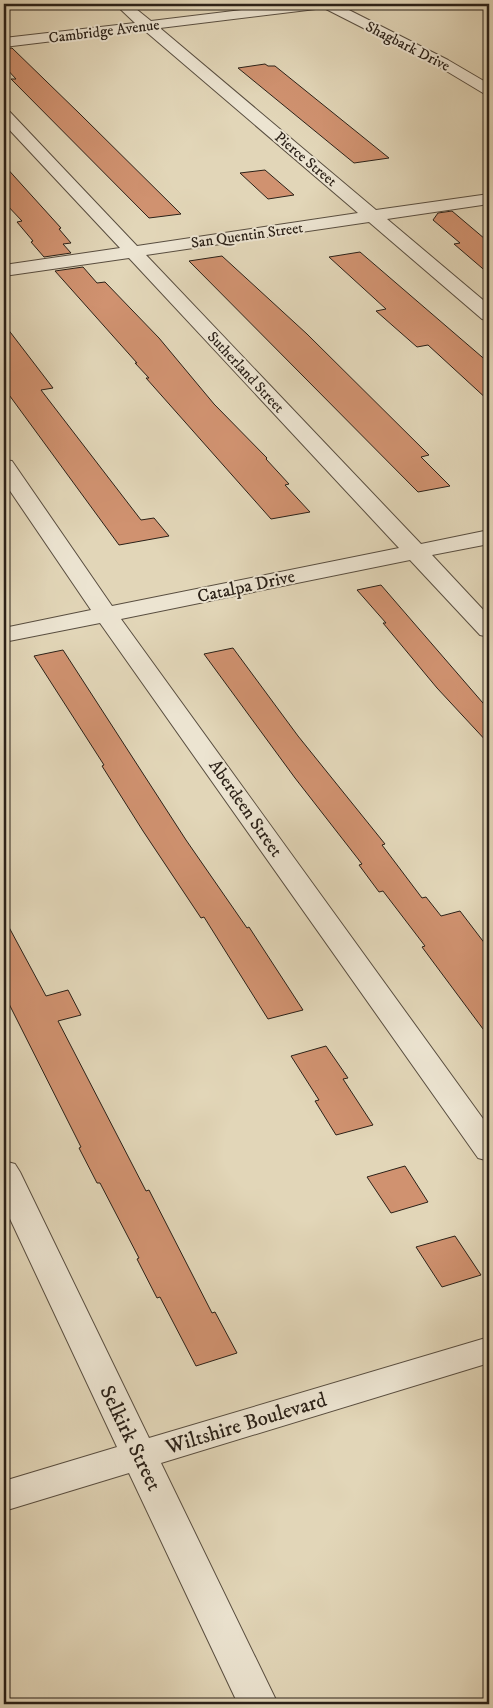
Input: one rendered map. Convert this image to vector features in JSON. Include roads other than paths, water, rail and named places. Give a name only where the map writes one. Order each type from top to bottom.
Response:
[{"type":"street","name":"Pierce Street","points":[[122,4],[489,315]]},
{"type":"street","name":"Cambridge Avenue","points":[[4,43],[325,4]]},
{"type":"street","name":"Shagbark Drive","points":[[325,4],[443,63],[489,90]]},
{"type":"street","name":"Sutherland Street","points":[[4,114],[489,630]]},
{"type":"street","name":"San Quentin Street","points":[[4,271],[489,199]]},
{"type":"street","name":"Aberdeen Street","points":[[4,466],[106,614],[489,1150]]},
{"type":"street","name":"Catalpa Drive","points":[[4,635],[489,537]]},
{"type":"street","name":"Selkirk Street","points":[[4,1172],[258,1704]]},
{"type":"street","name":"Wiltshire Boulevard","points":[[4,1496],[489,1350]]}]
